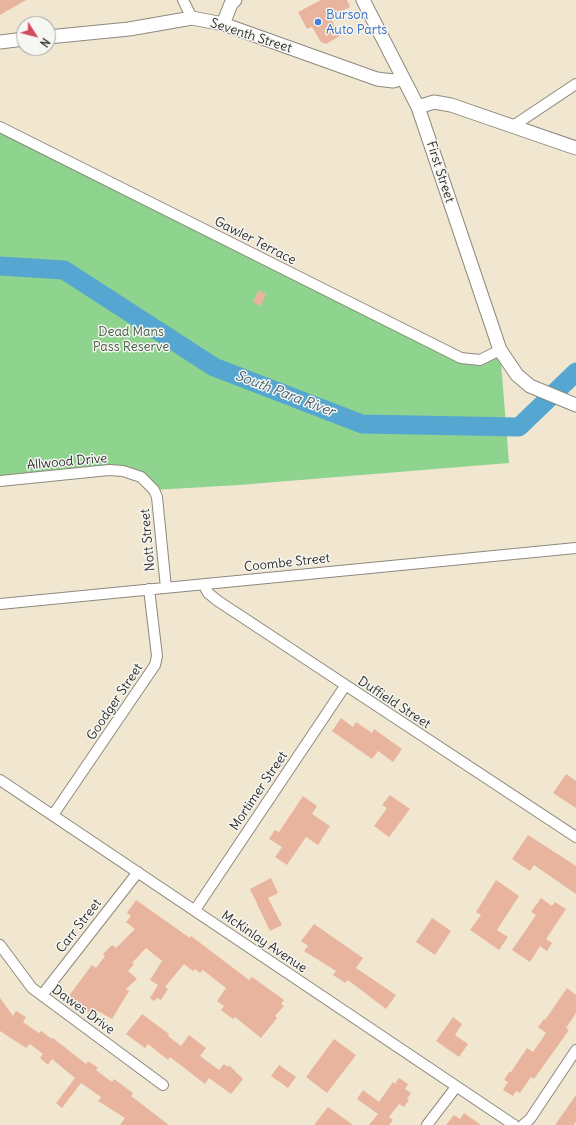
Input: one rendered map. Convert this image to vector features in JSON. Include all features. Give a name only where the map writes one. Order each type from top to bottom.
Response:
[{"type":"main road","points":[[223,24],[231,4],[235,0]]},
{"type":"main road","name":"First Street","points":[[363,0],[418,107],[500,350],[517,375],[530,386],[576,405]]},
{"type":"main road","name":"Seventh Street","points":[[56,36],[129,29],[192,18],[223,24],[377,79],[393,81],[403,78]]},
{"type":"main road","points":[[0,42],[16,40]]},
{"type":"main road","points":[[418,107],[434,102],[451,105],[576,148]]},
{"type":"street","points":[[183,0],[192,18]]},
{"type":"street","points":[[512,126],[576,84]]},
{"type":"street","name":"Gawler Terrace","points":[[0,127],[461,358],[480,360],[500,350]]},
{"type":"street","name":"Allwood Drive","points":[[0,481],[109,470],[122,471],[141,477],[154,490]]},
{"type":"street","name":"Nott Street","points":[[154,490],[159,508],[166,588]]},
{"type":"street","name":"Coombe Street","points":[[0,604],[576,548]]},
{"type":"street","name":"Duffield Street","points":[[204,584],[208,593],[218,601],[576,837]]},
{"type":"street","name":"Goodger Street","points":[[53,815],[155,665],[157,656],[149,589]]},
{"type":"street","name":"Mortimer Street","points":[[195,910],[345,686]]},
{"type":"street","name":"McKinlay Avenue","points":[[0,780],[514,1125]]},
{"type":"street","name":"Carr Street","points":[[42,996],[138,872]]},
{"type":"street","name":"Dawes Drive","points":[[0,945],[7,952],[25,980],[42,996],[163,1085]]},
{"type":"street","points":[[526,1122],[576,1050]]},
{"type":"street","points":[[427,1125],[456,1087]]},
{"type":"green space","name":"Dead Mans Pass Reserve","points":[[0,127],[461,358],[480,360],[500,350],[509,463],[239,485],[154,490],[131,473],[0,481]]},
{"type":"building","points":[[0,0],[26,0],[0,15]]},
{"type":"building","name":"Burson Auto Parts","points":[[321,0],[347,0],[350,7],[330,17],[340,36],[326,44],[321,42],[312,27],[307,29],[298,12]]},
{"type":"building","points":[[259,290],[266,294],[261,306],[253,302]]},
{"type":"building","points":[[341,718],[353,727],[356,722],[372,733],[374,729],[402,749],[393,762],[378,751],[372,759],[332,731]]},
{"type":"building","points":[[566,774],[576,781],[576,808],[553,793]]},
{"type":"building","points":[[390,795],[410,809],[389,837],[374,826],[387,808],[382,805]]},
{"type":"building","points":[[303,796],[317,806],[312,814],[330,826],[318,845],[306,837],[287,865],[275,857],[282,847],[269,839],[275,830],[279,832]]},
{"type":"building","points":[[528,835],[576,866],[576,894],[534,865],[530,871],[512,859]]},
{"type":"building","points":[[271,878],[278,893],[268,898],[282,925],[270,931],[250,889]]},
{"type":"building","points":[[496,880],[519,896],[497,930],[508,937],[499,950],[470,930],[481,915],[476,912]]},
{"type":"building","points":[[541,898],[552,906],[555,902],[566,909],[546,939],[552,943],[547,951],[540,946],[530,962],[512,950],[536,915],[531,912]]},
{"type":"building","points":[[136,900],[190,938],[191,936],[249,980],[252,977],[284,1000],[281,1004],[284,1006],[275,1016],[277,1018],[261,1038],[235,1017],[233,1019],[221,1010],[224,1006],[217,1001],[226,988],[203,970],[200,973],[195,969],[193,971],[184,964],[165,987],[168,989],[161,1000],[157,998],[154,1001],[150,998],[158,985],[150,980],[162,961],[146,948],[132,963],[134,964],[128,971],[137,979],[126,989],[129,991],[112,1019],[98,1011],[94,1016],[68,997],[92,965],[96,968],[105,956],[103,954],[112,945],[116,948],[135,929],[126,922],[131,916],[127,913]]},
{"type":"building","points":[[432,918],[451,931],[435,955],[416,942]]},
{"type":"building","points":[[314,924],[363,958],[356,968],[396,995],[386,1009],[348,980],[345,983],[333,975],[336,971],[304,951],[308,946],[301,941]]},
{"type":"building","points":[[567,988],[576,995],[576,1013],[566,1028],[569,1030],[534,1079],[531,1077],[520,1093],[516,1091],[513,1096],[503,1090],[508,1082],[504,1080],[527,1048],[533,1052],[546,1033],[538,1027],[544,1019],[545,1020]]},
{"type":"building","points":[[0,998],[13,1016],[16,1011],[26,1017],[23,1022],[39,1033],[41,1031],[52,1039],[53,1038],[86,1064],[88,1061],[98,1068],[96,1070],[112,1082],[114,1079],[133,1093],[131,1096],[169,1125],[120,1125],[125,1118],[98,1101],[101,1097],[81,1083],[62,1108],[56,1103],[75,1078],[52,1059],[48,1065],[40,1058],[43,1054],[30,1044],[26,1048],[0,1031]]},
{"type":"building","points":[[142,1014],[169,1034],[168,1036],[181,1046],[189,1035],[206,1048],[200,1056],[219,1070],[224,1064],[228,1067],[229,1065],[243,1079],[231,1094],[209,1078],[205,1084],[170,1057],[168,1060],[148,1044],[145,1048],[126,1034]]},
{"type":"building","points":[[453,1017],[462,1024],[455,1035],[468,1044],[459,1057],[436,1041]]},
{"type":"building","points":[[334,1039],[356,1055],[327,1093],[306,1077]]},
{"type":"building","points":[[279,1065],[296,1077],[288,1088],[271,1076]]},
{"type":"building","points":[[399,1078],[408,1084],[405,1089],[411,1093],[407,1099],[409,1100],[404,1107],[399,1104],[389,1117],[393,1120],[389,1125],[369,1125],[378,1114],[357,1099],[363,1090],[379,1102],[393,1082],[395,1084]]},
{"type":"building","points":[[576,1095],[576,1121],[574,1125],[555,1125]]},
{"type":"building","points":[[328,1107],[353,1125],[314,1125]]},
{"type":"building","points":[[464,1113],[481,1125],[446,1125],[454,1115],[460,1119]]},
{"type":"waterway","name":"South Para River","points":[[0,266],[64,270],[214,367],[362,424],[519,427],[576,372]]},
{"type":"place","name":"Burson Auto Parts","points":[[318,22]]}]
